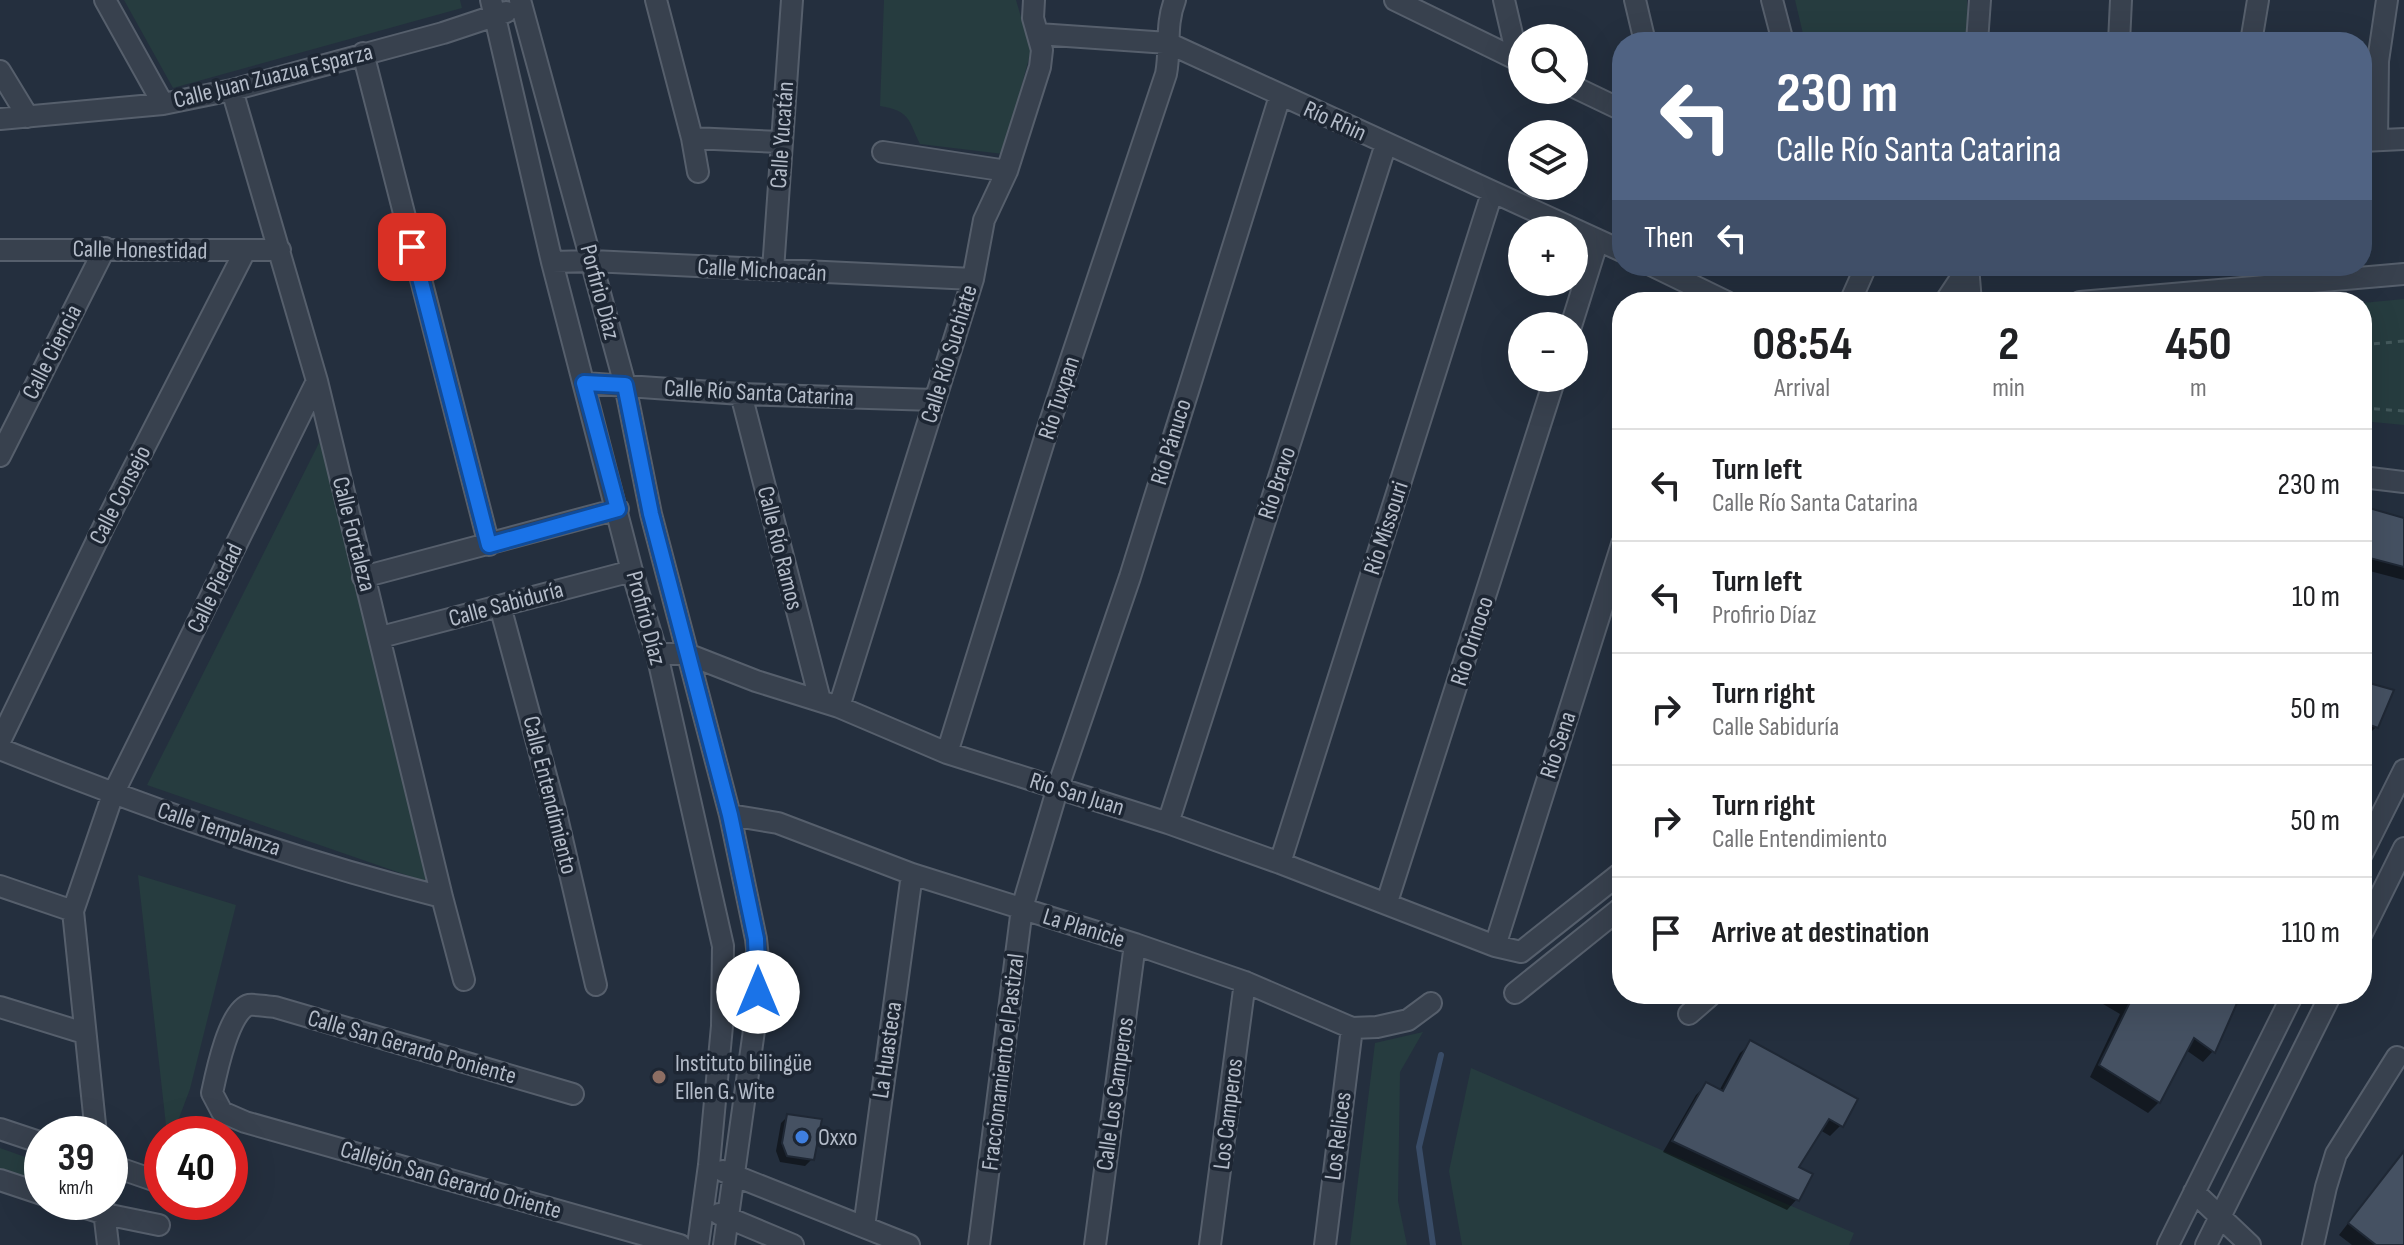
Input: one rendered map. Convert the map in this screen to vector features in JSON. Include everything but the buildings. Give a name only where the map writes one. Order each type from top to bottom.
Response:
[{"type":"street","points":[[105,0],[163,104]]},
{"type":"street","points":[[656,0],[698,172]]},
{"type":"street","name":"Calle Yucatán","points":[[773,270],[792,0]]},
{"type":"street","name":"Calle Río Suchiate","points":[[829,704],[935,400],[973,279],[984,220],[1007,171],[1040,67],[1042,50],[1033,18],[1034,0]]},
{"type":"street","name":"Río Tuxpan","points":[[947,753],[1048,428],[1166,74],[1168,24],[1175,0]]},
{"type":"street","points":[[1395,0],[1508,55]]},
{"type":"street","points":[[1504,0],[1510,24]]},
{"type":"street","points":[[1635,0],[1643,32]]},
{"type":"street","points":[[1772,0],[1780,32]]},
{"type":"street","points":[[1978,32],[1980,0]]},
{"type":"street","points":[[2119,32],[2121,0]]},
{"type":"street","points":[[2253,32],[2258,0]]},
{"type":"street","points":[[2372,121],[2387,0]]},
{"type":"street","name":"Calle Juan Zuazua Esparza","points":[[0,119],[163,104],[232,90],[363,53],[493,8],[524,2]]},
{"type":"street","name":"Porfirio Díaz","points":[[524,2],[625,385],[651,514],[730,815],[756,939],[759,967],[756,1016],[724,1245]]},
{"type":"street","name":"Profirio Díaz","points":[[493,8],[552,262],[632,571],[657,654],[723,946],[722,1026],[698,1245]]},
{"type":"street","name":"Río Rhin","points":[[1038,34],[1168,43],[1612,246]]},
{"type":"street","points":[[363,53],[489,545]]},
{"type":"street","points":[[0,71],[28,117]]},
{"type":"street","name":"Calle Fortaleza","points":[[232,90],[317,381],[464,980]]},
{"type":"street","points":[[1588,94],[1612,105]]},
{"type":"street","name":"Río Pánuco","points":[[1058,787],[1130,577],[1280,96]]},
{"type":"street","points":[[692,138],[781,142]]},
{"type":"street","points":[[2372,141],[2404,139]]},
{"type":"street","name":"Río Bravo","points":[[1168,823],[1386,144]]},
{"type":"street","points":[[883,152],[1007,171]]},
{"type":"street","name":"Río Missouri","points":[[1280,863],[1492,193]]},
{"type":"street","points":[[1575,312],[1598,240]]},
{"type":"street","name":"Calle Ciencia","points":[[0,456],[105,248]]},
{"type":"street","name":"Calle Honestidad","points":[[0,250],[280,250]]},
{"type":"street","name":"Calle Consejo","points":[[0,741],[104,526],[245,251]]},
{"type":"street","name":"Calle Michoacán","points":[[552,262],[592,261],[973,279]]},
{"type":"street","points":[[2196,292],[2404,274]]},
{"type":"street","points":[[1668,276],[1693,292]]},
{"type":"street","name":"Calle Piedad","points":[[73,911],[113,794],[317,381]]},
{"type":"street","name":"Calle Río Santa Catarina","points":[[584,383],[741,394],[935,400]]},
{"type":"street","name":"Río Orinoco","points":[[1387,902],[1551,392]]},
{"type":"street","name":"Calle Río Ramos","points":[[741,394],[829,704]]},
{"type":"street","points":[[2372,478],[2404,482]]},
{"type":"street","points":[[363,577],[618,509]]},
{"type":"street","name":"Calle Sabiduría","points":[[381,637],[632,571]]},
{"type":"street","name":"Río Sena","points":[[1495,946],[1612,576]]},
{"type":"street","name":"Calle Entendimiento","points":[[500,606],[555,809],[596,985]]},
{"type":"street","name":"Río San Juan","points":[[657,654],[687,654],[756,681],[829,704],[947,753],[1168,823],[1387,902],[1495,946],[1521,952]]},
{"type":"street","name":"Calle Templanza","points":[[0,749],[113,794],[266,846],[442,897]]},
{"type":"street","points":[[2372,834],[2404,770]]},
{"type":"street","name":"Fraccionamiento el Pastizal","points":[[979,1245],[1022,908],[1058,787]]},
{"type":"street","name":"La Planicie","points":[[730,815],[778,823],[912,874],[1135,944],[1245,982],[1352,1028],[1377,1027],[1408,1020],[1431,1003]]},
{"type":"street","points":[[2372,899],[2404,848]]},
{"type":"street","name":"La Huasteca","points":[[864,1227],[912,874]]},
{"type":"street","points":[[1543,971],[1521,952],[1612,880]]},
{"type":"street","points":[[0,886],[73,911],[94,1116]]},
{"type":"street","points":[[1515,993],[1612,915]]},
{"type":"street","name":"Calle Los Camperos","points":[[1095,1245],[1135,944]]},
{"type":"street","name":"Los Camperos","points":[[1210,1245],[1245,982]]},
{"type":"street","points":[[1689,1014],[1700,1004]]},
{"type":"street","points":[[2168,1245],[2288,1004]]},
{"type":"street","points":[[2206,1245],[2326,1004]]},
{"type":"street","name":"Calle San Gerardo Poniente","points":[[222,1112],[212,1093],[220,1059],[237,1013],[249,1005],[275,1007],[573,1094]]},
{"type":"street","points":[[0,1007],[84,1033]]},
{"type":"street","name":"Los Relices","points":[[1325,1245],[1352,1028]]},
{"type":"street","points":[[2315,1244],[2336,1154],[2397,1057]]},
{"type":"street","name":"Callejón San Gerardo Oriente","points":[[222,1112],[245,1122],[680,1245]]},
{"type":"street","points":[[0,1129],[24,1137]]},
{"type":"street","points":[[709,1165],[909,1245]]},
{"type":"street","points":[[0,1180],[24,1188]]},
{"type":"street","points":[[2194,1192],[2221,1214],[2250,1245]]},
{"type":"street","points":[[703,1207],[793,1245]]},
{"type":"street","points":[[128,1215],[159,1225]]},
{"type":"street","points":[[105,1220],[108,1245]]},
{"type":"path","points":[[2372,344],[2404,341]]},
{"type":"path","points":[[2372,409],[2404,411]]},
{"type":"green space","points":[[124,0],[460,0],[462,8],[173,88]]},
{"type":"green space","points":[[884,0],[1016,0],[1031,51],[1003,154],[920,144],[903,114],[880,106]]},
{"type":"green space","points":[[1795,0],[1967,0],[1968,32],[1803,32]]},
{"type":"green space","points":[[2404,299],[2404,425],[2372,422],[2372,302]]},
{"type":"green space","points":[[322,437],[435,885],[147,785]]},
{"type":"green space","points":[[138,875],[236,905],[190,1089],[180,1116],[165,1116]]},
{"type":"green space","points":[[1423,1032],[1400,1072],[1398,1201],[1407,1245],[1350,1245],[1375,1043]]},
{"type":"green space","points":[[1471,1068],[1854,1233],[1849,1245],[1462,1245],[1449,1171]]},
{"type":"green space","points":[[0,1148],[24,1157],[24,1181],[0,1173]]},
{"type":"waterway","points":[[1433,1245],[1419,1147],[1441,1055]]},
{"type":"place","name":"Instituto bilingüe Ellen G. Wite","points":[[659,1077]]},
{"type":"place","name":"Oxxo","points":[[802,1137]]},
{"type":"route","points":[[412,247],[489,545],[618,509],[584,383],[625,385],[651,514],[730,815],[756,939],[758,992]]}]
